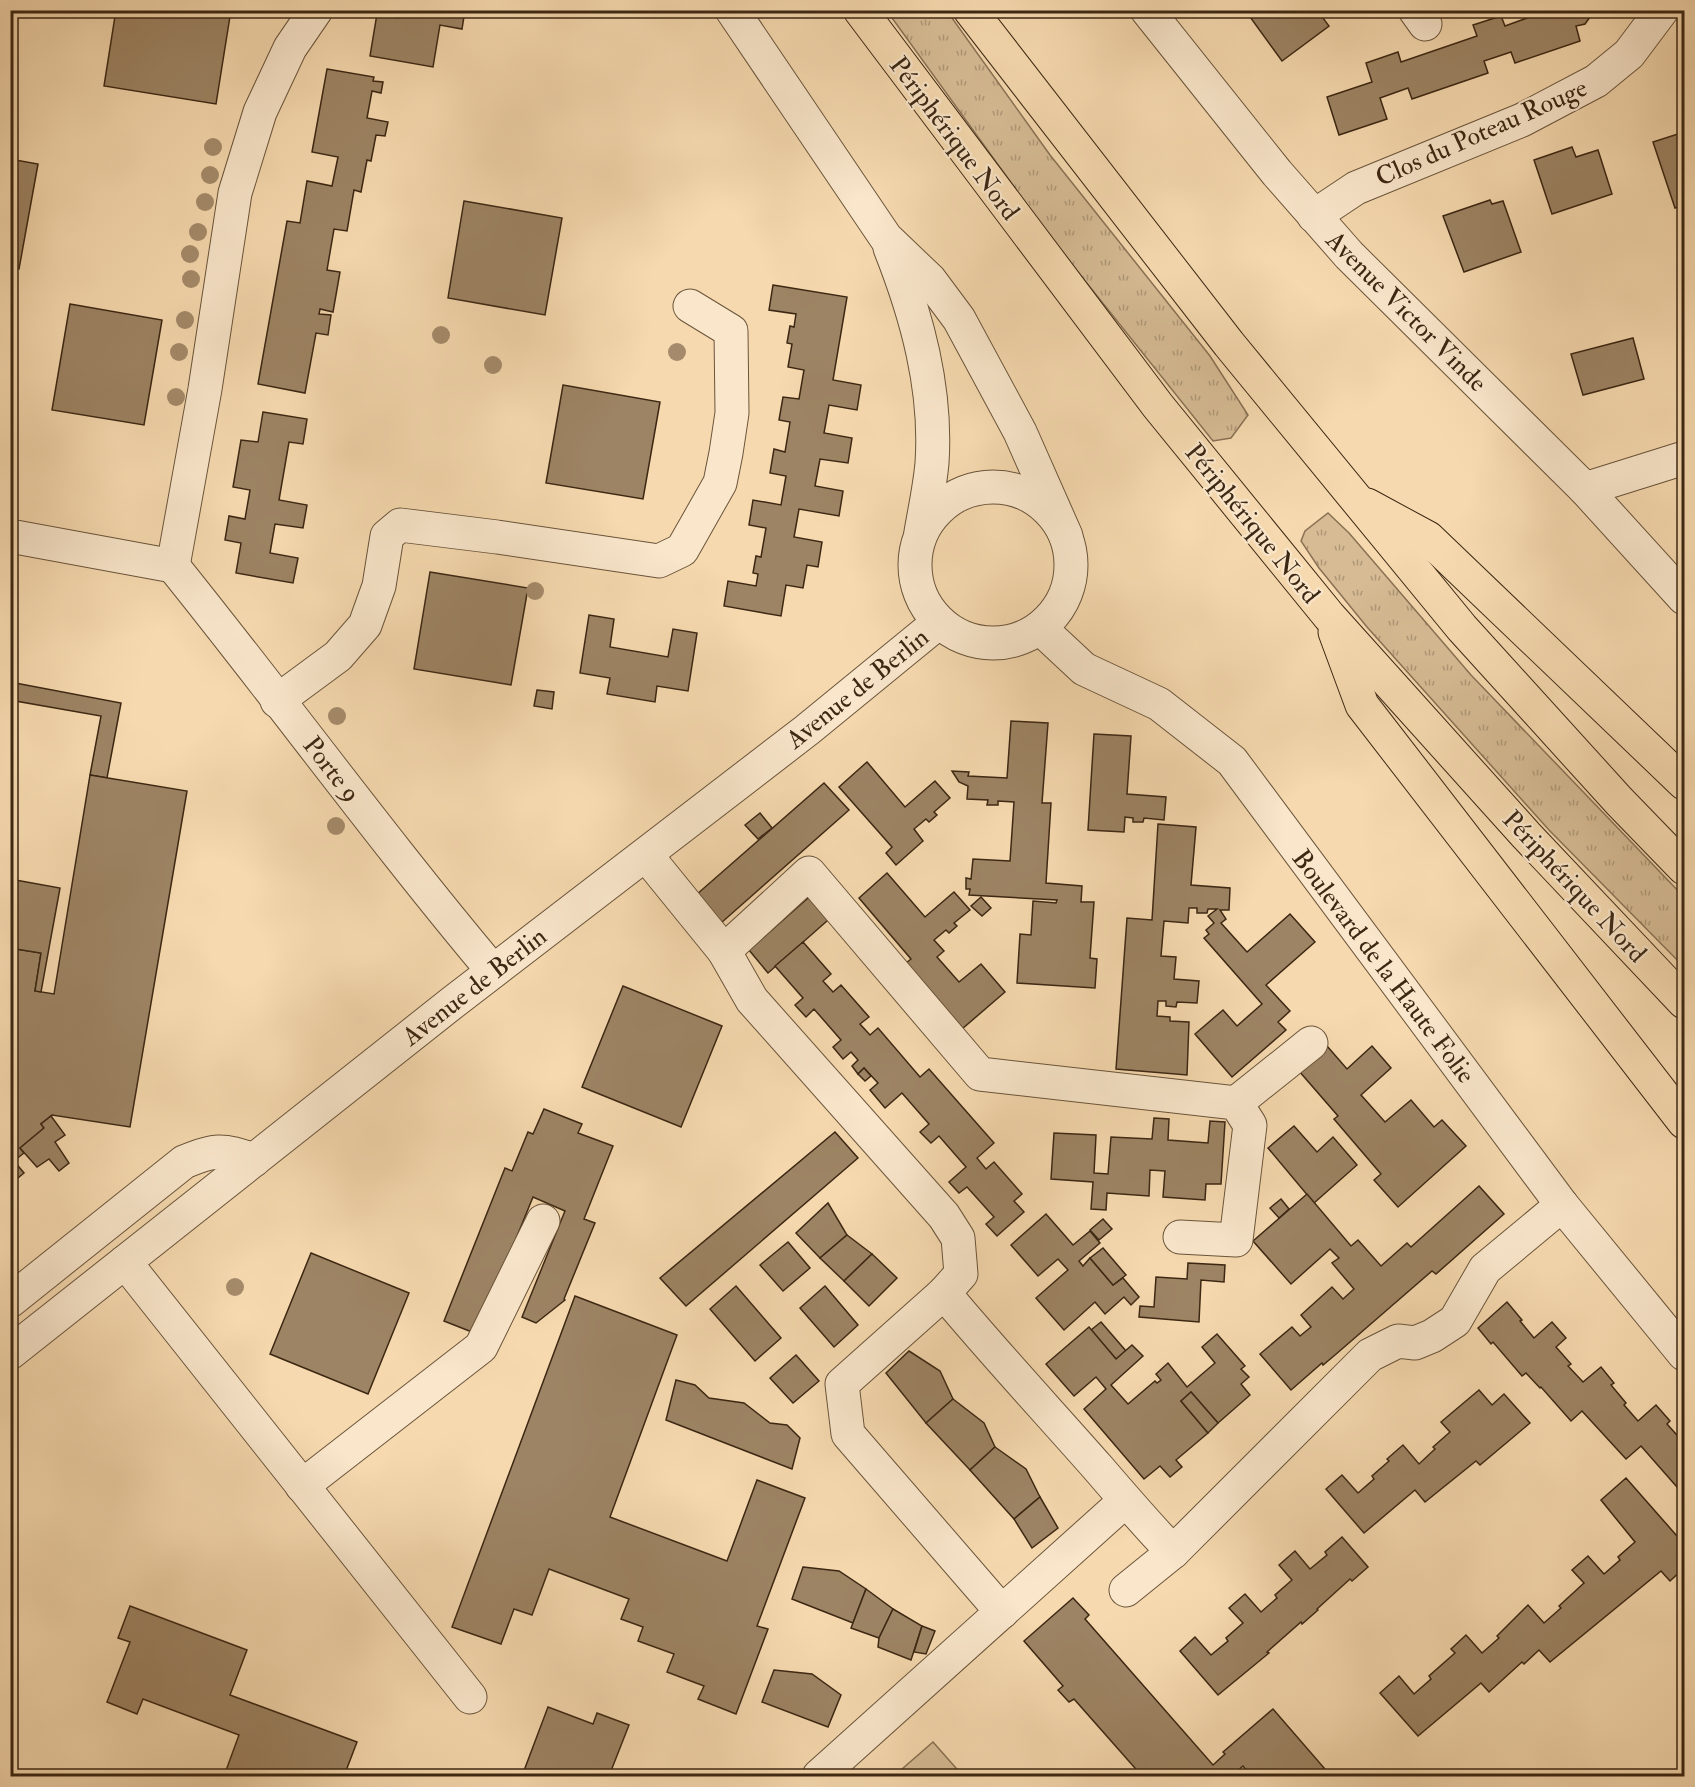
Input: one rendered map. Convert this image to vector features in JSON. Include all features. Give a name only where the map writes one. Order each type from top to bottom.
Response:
[{"type":"highway","name":"Périphérique Nord","points":[[860,10],[1158,406],[1329,616],[1526,835],[1684,1002]]},
{"type":"highway","points":[[970,10],[1229,344],[1461,628],[1619,801],[1684,868]]},
{"type":"highway","points":[[1353,497],[1428,538],[1684,783]]},
{"type":"highway","points":[[1329,616],[1362,705],[1684,1122]]},
{"type":"street","points":[[10,536],[173,566],[205,389],[236,193],[260,112],[290,48],[316,10]]},
{"type":"street","points":[[732,10],[886,238],[930,280],[958,319],[1020,432],[1066,536],[1071,560],[1068,585],[1063,600],[1040,628],[1024,637],[1006,642],[988,643],[970,640],[953,633],[926,606],[918,587],[914,570],[916,552],[932,463],[930,394],[919,334],[909,296],[886,238]]},
{"type":"street","name":"Avenue Victor Vinde","points":[[1147,10],[1314,216],[1349,255],[1585,489],[1684,598]]},
{"type":"street","name":"Clos du Poteau Rouge","points":[[1314,216],[1356,188],[1522,120],[1596,81],[1629,54],[1662,10]]},
{"type":"street","points":[[278,700],[339,656],[365,625],[379,585],[387,536],[399,525],[659,561],[682,550],[720,483],[732,413],[731,331],[690,306]]},
{"type":"street","points":[[1585,489],[1684,458]]},
{"type":"street","points":[[921,534],[934,513],[954,497],[985,487],[1018,491],[1034,498],[1047,508],[1066,536]]},
{"type":"street","name":"Porte 9","points":[[173,566],[235,642],[442,911],[492,971]]},
{"type":"street","name":"Avenue de Berlin","points":[[10,1353],[492,971],[807,730],[939,621]]},
{"type":"street","name":"Boulevard de la Haute Folie","points":[[1040,628],[1084,669],[1159,704],[1232,761],[1562,1205],[1684,1354]]},
{"type":"street","points":[[646,855],[724,951],[752,1000],[944,1216],[958,1238],[961,1274],[944,1293],[842,1384],[848,1434],[1002,1612]]},
{"type":"street","points":[[724,951],[809,873],[980,1074],[1236,1103],[1311,1043]]},
{"type":"street","points":[[1180,1237],[1236,1240],[1250,1125],[1236,1103]]},
{"type":"street","points":[[10,1300],[184,1162],[203,1154],[227,1151],[254,1160]]},
{"type":"street","points":[[1126,1590],[1173,1551],[1370,1355],[1398,1341],[1415,1342],[1432,1336],[1455,1322],[1485,1269],[1562,1205]]},
{"type":"street","points":[[302,1486],[481,1347],[543,1221]]},
{"type":"street","points":[[125,1262],[470,1697]]},
{"type":"street","points":[[944,1293],[998,1358],[1125,1501],[1173,1551]]},
{"type":"street","points":[[819,1776],[1125,1501]]},
{"type":"green space","points":[[887,11],[947,11],[1050,155],[1210,356],[1248,415],[1231,438],[1213,441],[1054,242]]},
{"type":"green space","points":[[1328,513],[1349,533],[1471,675],[1684,897],[1684,967],[1549,830],[1367,627],[1319,568],[1301,541],[1305,531]]},
{"type":"green space","points":[[933,1742],[963,1776],[894,1776]]},
{"type":"building","points":[[116,10],[231,10],[216,104],[104,86]]},
{"type":"building","points":[[400,10],[465,10],[462,29],[440,25],[433,67],[370,56],[377,14],[398,18]]},
{"type":"building","points":[[1245,10],[1317,10],[1329,26],[1282,61]]},
{"type":"building","points":[[1549,10],[1595,10],[1585,24],[1576,26],[1580,41],[1515,63],[1511,52],[1484,61],[1488,73],[1412,99],[1408,88],[1380,98],[1387,119],[1339,135],[1327,97],[1372,82],[1366,63],[1398,52],[1401,62],[1477,36],[1473,25],[1501,16],[1505,26]]},
{"type":"building","points":[[327,69],[374,77],[373,81],[383,82],[381,93],[372,91],[367,118],[388,122],[385,136],[376,135],[371,161],[367,160],[361,192],[354,190],[347,231],[334,229],[327,270],[340,272],[333,312],[320,309],[319,314],[331,315],[328,335],[316,333],[305,393],[258,384],[287,221],[300,223],[307,181],[332,186],[338,157],[312,152]]},
{"type":"building","points":[[1684,132],[1684,205],[1675,208],[1653,142]]},
{"type":"building","points":[[1572,147],[1576,157],[1598,150],[1612,194],[1552,214],[1534,160]]},
{"type":"building","points":[[10,159],[38,164],[19,269],[10,268]]},
{"type":"building","points":[[1490,200],[1492,204],[1503,201],[1521,252],[1464,272],[1443,216]]},
{"type":"building","points":[[464,201],[562,218],[545,315],[448,298]]},
{"type":"building","points":[[773,285],[847,297],[833,380],[861,385],[857,410],[829,405],[824,433],[852,438],[848,463],[820,459],[815,486],[843,491],[839,516],[799,509],[794,537],[822,542],[818,567],[807,565],[803,588],[786,585],[781,616],[724,606],[728,581],[756,586],[758,574],[753,573],[756,556],[761,557],[766,528],[749,525],[753,500],[781,505],[786,476],[770,473],[774,449],[785,452],[790,422],[779,420],[783,397],[799,399],[804,370],[788,367],[792,344],[787,343],[790,326],[794,327],[796,314],[769,310]]},
{"type":"building","points":[[70,304],[162,320],[144,425],[52,410]]},
{"type":"building","points":[[1633,338],[1644,379],[1583,395],[1571,354]]},
{"type":"building","points":[[563,385],[660,402],[643,499],[546,483]]},
{"type":"building","points":[[263,412],[307,419],[303,444],[289,442],[279,500],[307,505],[303,528],[275,524],[270,553],[298,558],[293,583],[236,573],[241,543],[225,540],[229,516],[245,519],[250,490],[233,487],[241,440],[258,442]]},
{"type":"building","points":[[430,572],[528,588],[511,685],[414,669]]},
{"type":"building","points":[[589,615],[614,619],[610,647],[668,657],[673,629],[697,633],[688,691],[657,686],[655,702],[607,694],[610,678],[580,673]]},
{"type":"building","points":[[10,682],[121,703],[107,778],[90,775],[101,716],[10,700]]},
{"type":"building","points":[[537,690],[554,692],[552,709],[534,706]]},
{"type":"building","points":[[1011,721],[1048,723],[1042,803],[1051,803],[1046,883],[1082,886],[1081,902],[1094,902],[1090,958],[1097,959],[1095,988],[1017,983],[1020,934],[1031,935],[1033,901],[1056,903],[1057,900],[969,895],[970,889],[966,889],[966,878],[971,879],[973,859],[1010,861],[1014,802],[998,801],[998,805],[987,805],[988,800],[967,799],[968,786],[959,782],[952,771],[969,772],[968,776],[1007,778]]},
{"type":"building","points":[[1094,734],[1131,736],[1127,794],[1166,797],[1164,820],[1144,818],[1143,822],[1133,822],[1133,818],[1125,817],[1124,832],[1088,830]]},
{"type":"building","points":[[867,762],[905,807],[935,781],[950,798],[934,812],[937,815],[929,822],[926,819],[914,829],[923,841],[896,865],[886,853],[892,847],[839,787]]},
{"type":"building","points":[[90,775],[187,791],[130,1127],[52,1115],[41,1124],[44,1128],[20,1148],[24,1153],[10,1164],[10,948],[41,953],[35,991],[54,994]]},
{"type":"building","points":[[824,783],[849,810],[721,923],[696,895]]},
{"type":"building","points":[[760,813],[772,828],[758,839],[745,825]]},
{"type":"building","points":[[1158,824],[1196,827],[1191,885],[1230,888],[1229,910],[1220,910],[1226,919],[1221,923],[1247,952],[1290,914],[1315,942],[1266,985],[1290,1011],[1278,1022],[1286,1030],[1232,1077],[1195,1034],[1223,1010],[1237,1026],[1262,1004],[1204,938],[1209,934],[1206,930],[1214,923],[1208,916],[1217,909],[1208,909],[1207,913],[1197,913],[1197,908],[1189,908],[1188,923],[1164,921],[1161,956],[1176,957],[1174,979],[1199,981],[1197,1003],[1177,1002],[1176,1007],[1166,1006],[1166,1001],[1158,1001],[1157,1016],[1170,1017],[1170,1021],[1189,1022],[1187,1075],[1116,1069],[1127,918],[1152,920]]},
{"type":"building","points":[[887,873],[925,917],[954,892],[970,910],[954,923],[957,926],[949,933],[946,930],[934,940],[944,951],[937,957],[959,982],[981,964],[1005,992],[962,1029],[906,963],[911,959],[859,898]]},
{"type":"building","points":[[10,879],[60,888],[41,992],[35,991],[41,953],[10,948]]},
{"type":"building","points":[[816,891],[836,913],[768,973],[749,950]]},
{"type":"building","points":[[981,897],[991,908],[982,916],[971,906]]},
{"type":"building","points":[[803,942],[831,974],[823,981],[833,992],[841,985],[869,1017],[860,1024],[870,1035],[878,1028],[920,1077],[929,1069],[994,1143],[977,1158],[986,1169],[994,1162],[1022,1194],[1014,1201],[1024,1212],[997,1236],[986,1224],[994,1217],[967,1187],[959,1193],[949,1182],[966,1167],[939,1136],[931,1143],[920,1132],[929,1124],[902,1093],[885,1108],[870,1090],[878,1083],[864,1068],[858,1074],[852,1066],[858,1060],[851,1052],[843,1059],[833,1047],[841,1040],[814,1009],[806,1017],[795,1005],[803,998],[775,966]]},
{"type":"building","points":[[623,986],[722,1026],[681,1127],[582,1087]]},
{"type":"building","points":[[1327,1046],[1347,1069],[1372,1046],[1391,1068],[1361,1095],[1385,1122],[1411,1100],[1434,1127],[1442,1120],[1466,1146],[1398,1207],[1374,1180],[1381,1174],[1334,1119],[1338,1116],[1299,1071]]},
{"type":"building","points":[[864,1068],[871,1076],[865,1081],[858,1074]]},
{"type":"building","points":[[544,1109],[582,1124],[578,1133],[613,1146],[584,1219],[595,1223],[565,1300],[536,1323],[522,1317],[565,1211],[533,1197],[477,1334],[444,1321],[505,1168],[512,1171],[528,1132],[533,1134]]},
{"type":"building","points":[[51,1116],[65,1135],[55,1142],[69,1163],[59,1171],[49,1159],[37,1167],[20,1148],[44,1128],[41,1124]]},
{"type":"building","points":[[1154,1118],[1169,1119],[1168,1140],[1208,1143],[1210,1121],[1225,1122],[1221,1184],[1206,1184],[1205,1200],[1163,1197],[1165,1171],[1150,1170],[1149,1196],[1107,1193],[1106,1210],[1091,1209],[1093,1182],[1051,1179],[1054,1133],[1096,1135],[1094,1173],[1108,1174],[1111,1137],[1152,1139]]},
{"type":"building","points":[[1294,1126],[1317,1152],[1333,1137],[1357,1165],[1314,1203],[1268,1148]]},
{"type":"building","points":[[835,1132],[858,1158],[686,1306],[660,1278]]},
{"type":"building","points":[[14,1161],[24,1173],[13,1182],[10,1179],[10,1164]]},
{"type":"building","points":[[1479,1186],[1504,1214],[1436,1274],[1432,1271],[1291,1390],[1260,1354],[1292,1327],[1300,1336],[1311,1327],[1301,1315],[1332,1287],[1343,1299],[1354,1289],[1332,1263],[1339,1258],[1330,1249],[1291,1284],[1253,1241],[1307,1194],[1351,1246],[1358,1240],[1381,1266],[1407,1243],[1411,1247]]},
{"type":"building","points":[[1281,1199],[1289,1209],[1279,1218],[1270,1208]]},
{"type":"building","points":[[828,1203],[847,1235],[820,1258],[796,1233]]},
{"type":"building","points":[[1046,1214],[1073,1245],[1090,1231],[1100,1243],[1079,1261],[1083,1266],[1090,1258],[1113,1285],[1123,1278],[1139,1297],[1131,1305],[1124,1297],[1105,1314],[1095,1302],[1064,1330],[1036,1298],[1068,1270],[1058,1259],[1038,1276],[1011,1245]]},
{"type":"building","points":[[1103,1219],[1112,1229],[1099,1240],[1090,1230]]},
{"type":"building","points":[[847,1235],[872,1254],[844,1281],[820,1258]]},
{"type":"building","points":[[788,1242],[810,1268],[783,1291],[760,1265]]},
{"type":"building","points":[[1103,1248],[1126,1275],[1113,1285],[1090,1258]]},
{"type":"building","points":[[311,1253],[409,1293],[368,1394],[270,1354]]},
{"type":"building","points":[[872,1254],[897,1278],[869,1306],[844,1281]]},
{"type":"building","points":[[1188,1263],[1225,1265],[1224,1282],[1201,1280],[1199,1322],[1139,1317],[1140,1306],[1154,1307],[1156,1277],[1187,1279]]},
{"type":"building","points":[[736,1286],[781,1338],[755,1361],[710,1309]]},
{"type":"building","points":[[825,1286],[858,1325],[834,1347],[800,1308]]},
{"type":"building","points":[[575,1296],[677,1335],[610,1517],[727,1561],[757,1480],[805,1498],[757,1626],[768,1629],[736,1714],[698,1699],[704,1686],[667,1672],[674,1654],[638,1641],[643,1627],[621,1619],[629,1599],[549,1569],[532,1615],[514,1609],[501,1644],[452,1627]]},
{"type":"building","points":[[1507,1302],[1534,1338],[1552,1322],[1566,1338],[1556,1347],[1571,1364],[1568,1366],[1583,1382],[1601,1367],[1614,1383],[1611,1385],[1626,1403],[1624,1405],[1638,1421],[1656,1405],[1670,1421],[1667,1424],[1684,1443],[1684,1495],[1641,1446],[1626,1459],[1582,1411],[1571,1421],[1541,1387],[1526,1373],[1522,1376],[1493,1342],[1491,1344],[1478,1328]]},
{"type":"building","points":[[1101,1322],[1126,1351],[1116,1359],[1091,1330]]},
{"type":"building","points":[[1089,1327],[1116,1359],[1132,1345],[1143,1356],[1111,1385],[1128,1404],[1155,1381],[1157,1383],[1161,1380],[1156,1374],[1168,1363],[1187,1387],[1215,1363],[1202,1347],[1217,1334],[1245,1366],[1241,1369],[1249,1377],[1241,1384],[1250,1395],[1218,1423],[1191,1392],[1181,1401],[1208,1433],[1176,1460],[1182,1467],[1170,1477],[1160,1466],[1144,1479],[1084,1409],[1106,1389],[1096,1377],[1074,1396],[1046,1364]]},
{"type":"building","points":[[909,1351],[940,1371],[953,1399],[926,1423],[886,1373]]},
{"type":"building","points":[[796,1355],[819,1381],[793,1403],[770,1378]]},
{"type":"building","points":[[676,1380],[695,1385],[709,1398],[744,1403],[770,1423],[787,1425],[800,1438],[792,1469],[666,1420]]},
{"type":"building","points":[[1479,1390],[1492,1405],[1504,1394],[1530,1423],[1480,1465],[1476,1461],[1425,1502],[1415,1490],[1364,1533],[1326,1489],[1342,1475],[1358,1493],[1374,1479],[1372,1476],[1389,1461],[1387,1459],[1403,1445],[1419,1464],[1450,1432],[1441,1422]]},
{"type":"building","points":[[1191,1392],[1218,1423],[1208,1433],[1181,1401]]},
{"type":"building","points":[[953,1399],[984,1423],[995,1447],[970,1470],[926,1423]]},
{"type":"building","points":[[995,1447],[1026,1469],[1040,1497],[1014,1519],[970,1470]]},
{"type":"building","points":[[1626,1478],[1684,1544],[1684,1568],[1670,1581],[1661,1571],[1550,1662],[1539,1650],[1489,1692],[1481,1683],[1418,1736],[1380,1693],[1399,1676],[1414,1694],[1431,1679],[1429,1676],[1455,1653],[1451,1649],[1466,1635],[1482,1653],[1499,1638],[1497,1636],[1528,1605],[1544,1623],[1584,1583],[1572,1570],[1588,1556],[1604,1574],[1635,1542],[1601,1500]]},
{"type":"building","points":[[1040,1497],[1058,1528],[1032,1548],[1014,1519]]},
{"type":"building","points":[[1342,1537],[1368,1567],[1352,1581],[1350,1579],[1318,1610],[1302,1624],[1301,1622],[1267,1652],[1269,1653],[1218,1695],[1180,1651],[1195,1637],[1211,1655],[1228,1641],[1226,1638],[1243,1623],[1229,1608],[1245,1594],[1261,1612],[1292,1580],[1279,1565],[1295,1551],[1310,1569],[1327,1555],[1325,1552]]},
{"type":"building","points":[[803,1567],[839,1571],[866,1589],[853,1623],[792,1599]]},
{"type":"building","points":[[866,1589],[893,1609],[879,1638],[851,1628]]},
{"type":"building","points":[[1073,1598],[1089,1615],[1085,1619],[1213,1765],[1225,1754],[1223,1752],[1273,1709],[1331,1776],[1251,1776],[1243,1766],[1231,1776],[1142,1776],[1074,1699],[1069,1702],[1058,1690],[1063,1686],[1024,1641]]},
{"type":"building","points":[[130,1606],[247,1650],[230,1695],[357,1742],[344,1776],[224,1776],[239,1735],[143,1699],[137,1714],[107,1702],[130,1642],[118,1638]]},
{"type":"building","points":[[893,1609],[922,1626],[911,1660],[878,1647],[879,1638]]},
{"type":"building","points":[[922,1626],[935,1631],[926,1654],[914,1652]]},
{"type":"building","points":[[774,1670],[812,1674],[841,1695],[828,1727],[762,1702]]},
{"type":"building","points":[[548,1707],[593,1724],[597,1713],[629,1725],[609,1776],[522,1776]]}]
